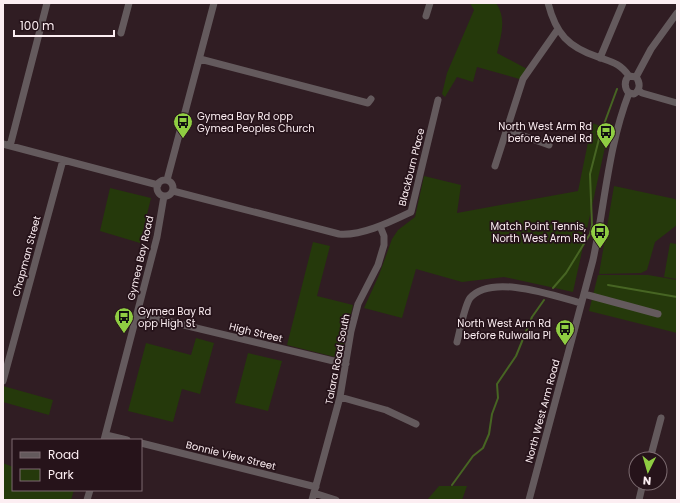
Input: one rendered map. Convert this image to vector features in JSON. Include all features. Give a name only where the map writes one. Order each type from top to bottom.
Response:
[{"type":"street","points":[[47,3],[6,145],[158,186]]},
{"type":"street","points":[[121,33],[129,3]]},
{"type":"street","points":[[167,180],[214,3]]},
{"type":"street","points":[[426,16],[430,3]]},
{"type":"street","points":[[548,3],[553,21],[564,38],[576,48],[600,58],[615,62],[624,68],[633,76],[639,80],[640,84],[638,90],[634,94],[628,93],[625,82],[633,76],[677,13]]},
{"type":"street","points":[[600,58],[623,3]]},
{"type":"street","points":[[494,166],[523,79],[558,29]]},
{"type":"street","points":[[200,59],[371,103]]},
{"type":"street","points":[[638,90],[642,93],[677,103]]},
{"type":"street","name":"North West Arm Road","points":[[529,500],[597,242],[610,158],[628,93]]},
{"type":"street","name":"Blackburn Place","points":[[173,191],[339,234],[354,233],[380,226],[410,212],[438,100]]},
{"type":"street","points":[[507,130],[549,145]]},
{"type":"street","name":"Chapman Street","points":[[3,381],[62,160]]},
{"type":"street","points":[[162,180],[167,180],[173,185],[173,191],[171,194],[164,196],[159,193],[158,186],[162,180]]},
{"type":"street","name":"Gymea Bay Road","points":[[105,437],[157,237],[164,196]]},
{"type":"street","name":"Talara Road South","points":[[314,493],[340,397],[351,331],[358,304],[378,265],[384,245],[384,236],[380,226]]},
{"type":"street","points":[[457,342],[464,314],[470,298],[485,288],[504,286],[528,289],[581,303]]},
{"type":"street","points":[[584,294],[658,314]]},
{"type":"street","name":"High Street","points":[[138,314],[346,364]]},
{"type":"street","points":[[340,397],[386,410],[416,424]]},
{"type":"street","points":[[652,451],[661,418]]},
{"type":"street","points":[[105,437],[120,439]]},
{"type":"street","name":"Bonnie View Street","points":[[142,443],[336,500]]},
{"type":"green space","points":[[470,3],[496,3],[502,21],[497,53],[529,70],[523,80],[477,67],[473,82],[457,77],[445,97],[442,94],[447,73],[474,10]]},
{"type":"green space","points":[[592,123],[609,129],[573,292],[504,277],[462,282],[416,269],[402,318],[364,308],[379,275],[392,239],[398,230],[415,217],[424,176],[461,185],[457,213],[578,191]]},
{"type":"green space","points":[[614,186],[675,199],[677,202],[677,225],[655,242],[647,270],[641,273],[599,274]]},
{"type":"green space","points":[[110,188],[151,198],[140,243],[100,231]]},
{"type":"green space","points":[[313,242],[330,246],[317,296],[353,305],[341,358],[287,345]]},
{"type":"green space","points":[[670,243],[677,244],[677,279],[664,277]]},
{"type":"green space","points":[[598,275],[648,275],[677,280],[677,333],[589,311]]},
{"type":"green space","points":[[196,338],[214,343],[200,394],[182,389],[173,422],[128,411],[146,343],[191,355]]},
{"type":"green space","points":[[248,353],[282,361],[268,411],[235,403]]},
{"type":"green space","points":[[3,386],[53,400],[49,415],[3,402]]},
{"type":"green space","points":[[3,463],[12,467],[12,491],[74,491],[71,500],[3,500]]},
{"type":"green space","points":[[439,486],[467,486],[462,500],[427,500]]},
{"type":"waterway","points":[[553,288],[566,273],[590,234],[592,225],[590,174],[600,135],[617,89]]},
{"type":"waterway","points":[[608,285],[677,297]]},
{"type":"waterway","points":[[452,485],[473,456],[483,448],[489,434],[492,414],[498,398],[497,384],[516,356],[532,317],[544,300]]},
{"type":"place","name":"Gymea Bay Rd opp Gymea Peoples Church","points":[[183,139]]},
{"type":"place","name":"North West Arm Rd before Avenel Rd","points":[[606,149]]},
{"type":"place","name":"Match Point Tennis, North West Arm Rd","points":[[600,249]]},
{"type":"place","name":"Gymea Bay Rd opp High St","points":[[124,334]]},
{"type":"place","name":"North West Arm Rd before Rulwalla Pl","points":[[565,346]]}]
